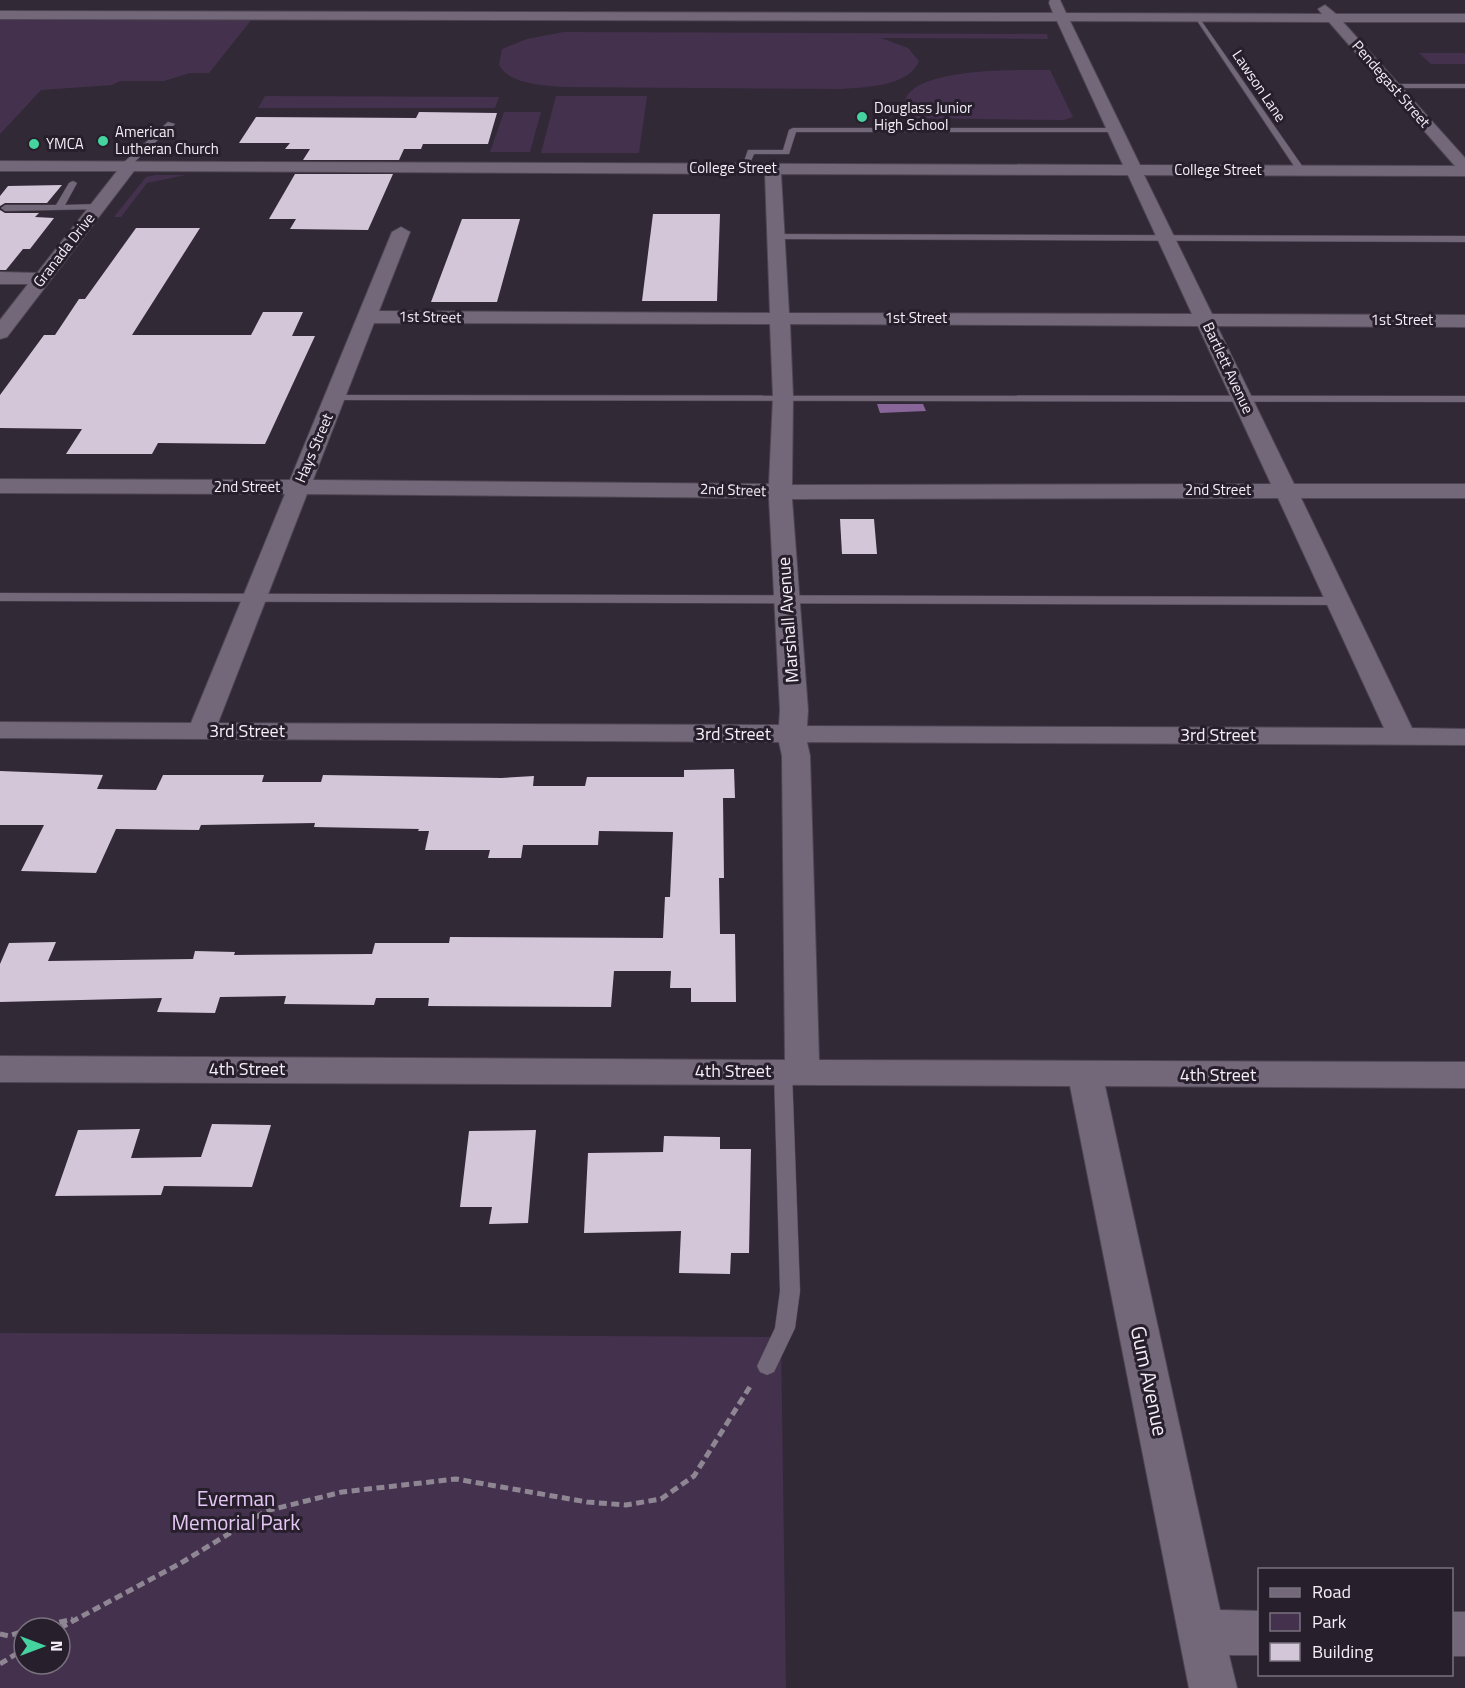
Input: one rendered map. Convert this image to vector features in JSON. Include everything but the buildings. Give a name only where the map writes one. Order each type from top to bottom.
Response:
[{"type":"street","points":[[157,15],[171,0]]},
{"type":"street","points":[[527,17],[533,0]]},
{"type":"street","points":[[773,0],[774,17]]},
{"type":"street","name":"Pendegast Street","points":[[1317,0],[1465,170]]},
{"type":"street","points":[[0,15],[774,17],[1057,9],[1196,17],[1465,18]]},
{"type":"street","name":"Bartlett Avenue","points":[[1057,9],[1393,712],[1402,737]]},
{"type":"street","name":"College Street","points":[[0,166],[1465,170]]},
{"type":"street","name":"Granada Drive","points":[[0,333],[98,207],[126,167]]},
{"type":"street","name":"Marshall Avenue","points":[[773,168],[774,236],[783,397],[780,492],[785,600],[794,710],[792,734],[796,756],[792,1071]]},
{"type":"street","name":"Hays Street","points":[[201,731],[401,232]]},
{"type":"street","points":[[0,278],[42,279]]},
{"type":"street","name":"1st Street","points":[[368,317],[636,320],[780,318],[1465,321]]},
{"type":"street","name":"2nd Street","points":[[0,486],[753,489],[780,492],[1285,489],[1465,491]]},
{"type":"street","name":"3rd Street","points":[[0,730],[1465,737]]},
{"type":"street","name":"4th Street","points":[[0,1069],[1465,1075]]},
{"type":"street","name":"Gum Avenue","points":[[1085,1074],[1213,1688]]},
{"type":"street","points":[[1201,1632],[1258,1633]]},
{"type":"lane","name":"Lawson Lane","points":[[1196,17],[1301,170]]},
{"type":"lane","points":[[1391,86],[1465,86]]},
{"type":"lane","points":[[126,167],[171,124]]},
{"type":"lane","points":[[744,168],[751,152],[786,152],[793,130],[1116,130]]},
{"type":"lane","points":[[59,208],[73,183]]},
{"type":"lane","points":[[5,208],[98,207]]},
{"type":"lane","points":[[774,236],[1465,239]]},
{"type":"lane","points":[[335,397],[1465,399]]},
{"type":"lane","points":[[0,597],[1338,601]]},
{"type":"lane","points":[[767,1366],[785,1328],[790,1291],[792,1071]]},
{"type":"path","points":[[72,1620],[182,1563],[266,1511],[342,1492],[456,1479],[587,1502],[626,1504],[661,1499],[694,1476],[726,1421],[767,1366]]},
{"type":"path","points":[[72,1619],[76,1618]]},
{"type":"green space","points":[[252,19],[209,73],[190,73],[164,81],[120,81],[112,85],[41,90],[0,134],[0,20]]},
{"type":"green space","points":[[564,32],[1047,34],[1048,39],[881,38],[908,48],[919,61],[914,70],[896,81],[885,84],[841,89],[564,87],[519,80],[504,72],[499,65],[502,49],[527,39]]},
{"type":"green space","points":[[1419,53],[1465,53],[1465,64],[1431,64]]},
{"type":"green space","points":[[1050,70],[1073,117],[1064,120],[907,118],[906,97],[922,84],[938,78],[977,72]]},
{"type":"green space","points":[[265,96],[499,97],[495,108],[258,108]]},
{"type":"green space","points":[[556,96],[647,96],[639,153],[541,153]]},
{"type":"green space","points":[[504,112],[541,112],[530,152],[490,152]]},
{"type":"green space","points":[[186,175],[147,183],[121,217],[114,217],[146,177]]},
{"type":"green space","name":"Everman Memorial Park","points":[[0,1333],[781,1337],[786,1688],[0,1688]]},
{"type":"shaded area","points":[[877,404],[923,404],[926,411],[880,413]]},
{"type":"place","name":"Douglass Junior High School","points":[[862,117]]},
{"type":"place","name":"American Lutheran Church","points":[[103,141]]},
{"type":"place","name":"YMCA","points":[[34,144]]}]
